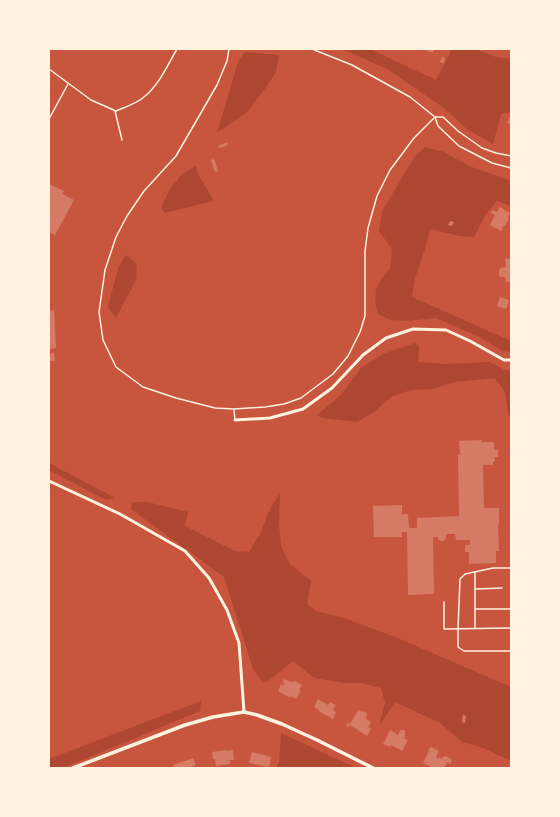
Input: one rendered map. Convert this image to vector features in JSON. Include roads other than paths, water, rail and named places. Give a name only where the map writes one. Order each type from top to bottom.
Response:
[{"type":"street","points":[[234,420],[270,418],[303,409],[332,388],[363,354],[386,338],[413,330],[446,330],[470,341],[504,360],[511,360]]},
{"type":"street","points":[[49,481],[120,514],[185,551],[209,578],[227,610],[239,643],[244,712]]},
{"type":"street","points":[[73,768],[185,725],[213,717],[244,712],[257,715],[296,730],[373,768]]},
{"type":"lane","points":[[49,69],[91,100],[116,112],[144,98],[158,82],[177,49]]},
{"type":"lane","points":[[229,49],[227,61],[217,85],[176,156],[144,191],[127,216],[116,238],[105,270],[99,312],[103,340],[116,367],[143,387],[176,398],[215,408],[234,409],[265,407],[284,404],[301,398],[333,374],[348,356],[360,332],[365,316],[365,251],[368,228],[377,196],[390,170],[414,138],[435,117],[443,117],[458,131],[482,148],[511,156]]},
{"type":"lane","points":[[312,49],[352,64],[410,97],[435,117],[438,126],[459,146],[492,163],[511,168]]},
{"type":"lane","points":[[49,119],[68,83]]},
{"type":"lane","points":[[115,111],[122,140]]},
{"type":"lane","points":[[234,409],[234,420]]},
{"type":"lane","points":[[511,568],[493,568],[465,574],[460,579],[458,629],[458,647],[464,651],[511,651]]},
{"type":"lane","points":[[475,572],[476,629]]},
{"type":"lane","points":[[476,589],[502,588]]},
{"type":"lane","points":[[444,602],[444,629],[511,628]]},
{"type":"lane","points":[[476,610],[511,609]]}]
